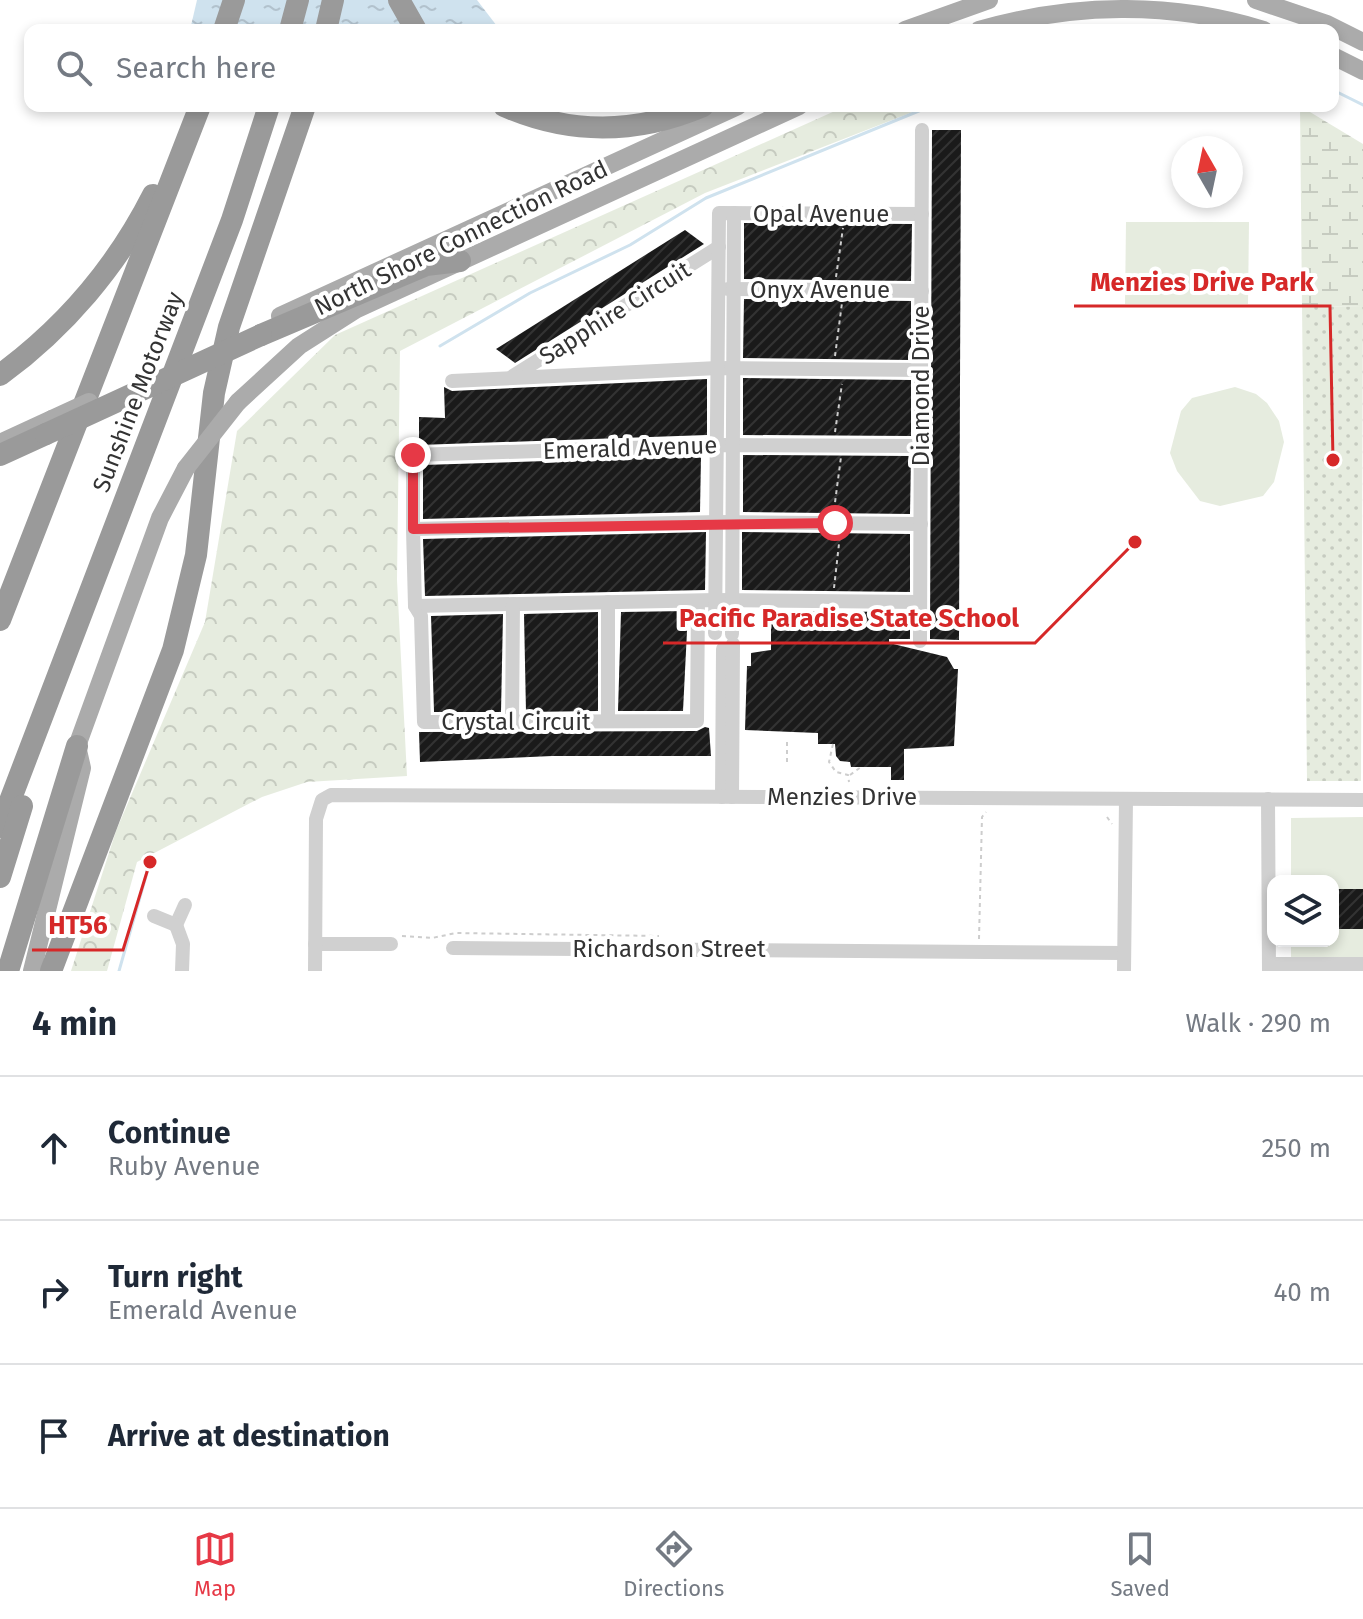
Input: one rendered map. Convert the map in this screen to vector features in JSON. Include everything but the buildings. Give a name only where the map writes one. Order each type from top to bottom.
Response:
[{"type":"highway","points":[[226,24],[234,0]]},
{"type":"highway","points":[[292,24],[298,0]]},
{"type":"highway","points":[[327,24],[333,0]]},
{"type":"highway","points":[[399,0],[413,24]]},
{"type":"highway","points":[[0,375],[64,319],[115,258],[147,205],[189,112]]},
{"type":"highway","points":[[0,620],[198,112]]},
{"type":"highway","name":"Sunshine Motorway","points":[[0,827],[33,733],[52,697],[232,220],[267,112]]},
{"type":"highway","points":[[51,971],[173,650],[196,555],[214,393],[225,340],[303,112]]},
{"type":"highway","points":[[519,112],[536,119],[594,129],[653,123],[685,112]]},
{"type":"highway","points":[[0,455],[49,426],[264,329],[426,265],[460,261]]},
{"type":"highway","name":"Sunshine Motorway","points":[[0,877],[45,736],[52,697]]},
{"type":"highway","points":[[8,971],[77,746]]},
{"type":"main road","points":[[922,24],[989,0]]},
{"type":"main road","points":[[1256,0],[1327,24]]},
{"type":"main road","points":[[1007,24],[1048,15],[1119,9],[1193,13],[1239,24]]},
{"type":"main road","points":[[1339,30],[1363,42]]},
{"type":"main road","points":[[1339,59],[1363,71]]},
{"type":"main road","name":"North Shore Connection Road","points":[[264,329],[725,112]]},
{"type":"main road","name":"North Shore Connection Road","points":[[32,971],[82,768],[77,746],[160,518],[186,468],[238,402],[280,361],[357,309],[786,112]]},
{"type":"main road","points":[[0,443],[49,426]]},
{"type":"street","name":"Diamond Drive","points":[[920,641],[922,130]]},
{"type":"street","name":"Opal Avenue","points":[[727,213],[922,214]]},
{"type":"street","points":[[726,289],[719,247],[727,213]]},
{"type":"street","points":[[727,213],[725,522],[714,643],[729,642]]},
{"type":"street","name":"Sapphire Circuit","points":[[510,378],[719,247]]},
{"type":"street","name":"Onyx Avenue","points":[[726,289],[922,291]]},
{"type":"street","name":"Sapphire Circuit","points":[[452,381],[726,368],[921,370]]},
{"type":"street","name":"Emerald Avenue","points":[[413,529],[413,455],[726,445],[921,446]]},
{"type":"street","points":[[725,522],[732,600],[727,797]]},
{"type":"street","points":[[920,602],[716,600],[415,606],[413,529],[725,522],[921,524]]},
{"type":"street","name":"Crystal Circuit","points":[[415,606],[421,616],[424,722],[697,721],[698,601]]},
{"type":"street","points":[[608,602],[608,721]]},
{"type":"street","points":[[512,722],[513,604]]},
{"type":"street","name":"Menzies Drive","points":[[315,944],[316,819],[322,800],[331,795],[1363,800]]},
{"type":"street","points":[[1124,971],[1126,799]]},
{"type":"street","points":[[1268,799],[1269,967],[1363,964]]},
{"type":"street","points":[[182,971],[183,944],[176,925],[185,905]]},
{"type":"street","points":[[154,916],[176,925]]},
{"type":"street","points":[[315,971],[315,944],[391,944]]},
{"type":"street","name":"Richardson Street","points":[[453,948],[1124,953]]},
{"type":"path","points":[[834,601],[843,214]]},
{"type":"path","points":[[787,742],[787,762]]},
{"type":"path","points":[[833,744],[829,762],[836,772],[848,775],[861,767]]},
{"type":"path","points":[[848,775],[849,782]]},
{"type":"path","points":[[979,940],[982,817],[986,812]]},
{"type":"path","points":[[1107,817],[1112,822],[1112,836]]},
{"type":"path","points":[[444,934],[662,936]]},
{"type":"green space","points":[[833,112],[913,112],[705,193],[400,351],[397,580],[407,776],[307,782],[262,797],[137,862],[107,971],[71,971],[116,831],[205,622],[237,431],[335,335]]},
{"type":"green space","points":[[1300,112],[1310,112],[1363,144],[1363,307],[1302,306]]},
{"type":"green space","points":[[1126,222],[1249,222],[1248,304],[1125,304]]},
{"type":"green space","points":[[1302,306],[1363,307],[1361,781],[1307,781]]},
{"type":"green space","points":[[1235,387],[1256,394],[1267,403],[1279,421],[1284,442],[1274,482],[1263,496],[1220,506],[1200,501],[1177,471],[1170,453],[1181,411],[1192,398]]},
{"type":"green space","points":[[1363,817],[1363,959],[1291,959],[1291,947],[1339,947],[1339,875],[1291,875],[1291,818]]},
{"type":"water","points":[[197,0],[477,0],[495,24],[191,24]]},
{"type":"waterway","points":[[1339,93],[1363,105]]},
{"type":"waterway","points":[[440,346],[530,293],[630,245],[706,198],[916,112]]},
{"type":"waterway","points":[[119,971],[150,862]]},
{"type":"place","name":"Menzies Drive Park","points":[[1333,460]]},
{"type":"place","name":"Pacific Paradise State School","points":[[1135,542]]},
{"type":"place","name":"HT56","points":[[150,862]]},
{"type":"route","points":[[413,455],[413,529],[718,522],[835,523]]}]
